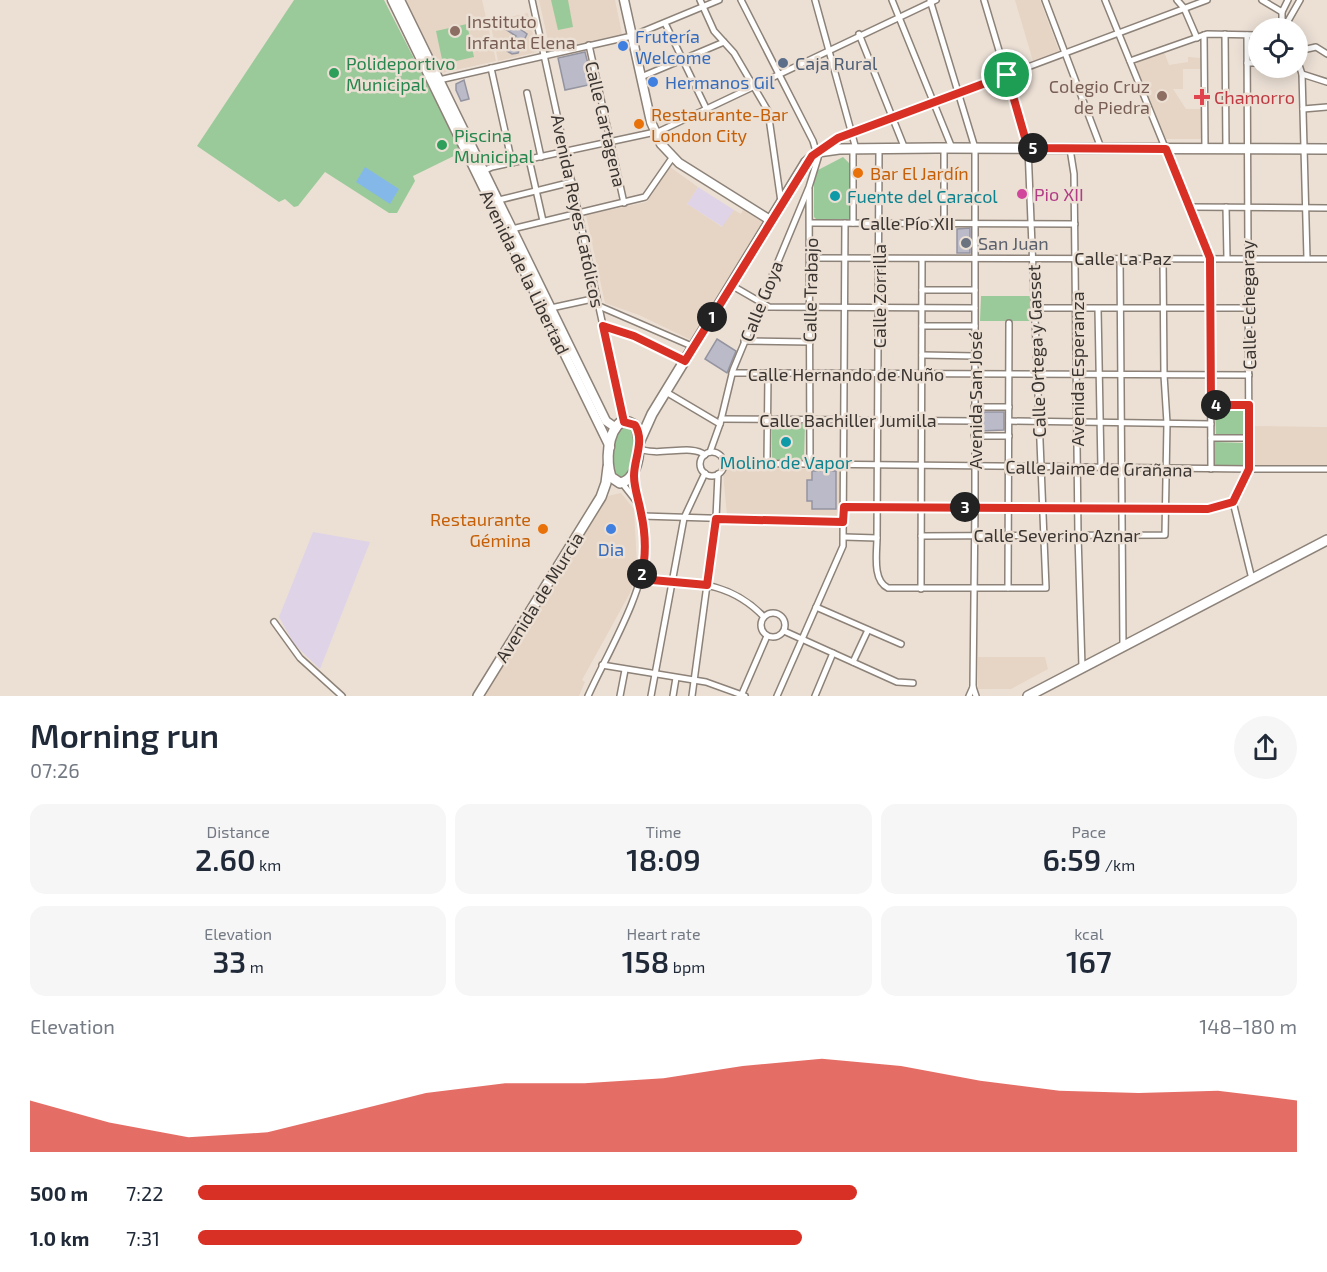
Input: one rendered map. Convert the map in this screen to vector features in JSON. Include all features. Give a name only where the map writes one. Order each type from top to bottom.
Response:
[{"type":"main road","points":[[392,0],[481,172],[499,200],[606,422],[624,424],[638,429],[639,446]]},
{"type":"main road","points":[[400,0],[436,82]]},
{"type":"main road","points":[[624,0],[654,132],[672,158],[770,220]]},
{"type":"main road","points":[[601,497],[609,488],[628,480],[634,473],[639,446],[650,416],[806,162],[818,152],[855,149],[909,151],[948,148],[1327,149]]},
{"type":"main road","name":"Avenida de la Libertad","points":[[481,172],[610,447]]},
{"type":"main road","points":[[601,497],[606,483],[610,447],[624,424],[650,416]]},
{"type":"main road","points":[[608,467],[613,480],[621,483]]},
{"type":"main road","name":"Avenida de Murcia","points":[[478,696],[601,497]]},
{"type":"main road","points":[[1028,696],[1327,540]]},
{"type":"street","name":"Avenida Reyes Católicos","points":[[532,0],[624,424]]},
{"type":"street","points":[[700,0],[714,31],[734,53],[768,111],[781,202]]},
{"type":"street","points":[[436,82],[632,36],[719,0]]},
{"type":"street","points":[[741,0],[818,152],[829,142],[852,132],[1207,0]]},
{"type":"street","points":[[815,0],[855,149],[853,223]]},
{"type":"street","points":[[892,0],[934,102],[948,148],[944,223]]},
{"type":"street","name":"Calle Ortega y Gasset","points":[[984,0],[1028,148],[1040,467],[1045,535],[1046,588],[1008,588]]},
{"type":"street","points":[[1045,0],[1101,148]]},
{"type":"street","points":[[1105,0],[1210,258],[1211,469]]},
{"type":"street","points":[[1177,0],[1184,8],[1197,38]]},
{"type":"street","points":[[1262,0],[1282,12]]},
{"type":"street","points":[[1282,18],[1282,12],[1288,0]]},
{"type":"street","points":[[1289,18],[1300,0]]},
{"type":"street","points":[[481,172],[654,132],[932,1]]},
{"type":"street","name":"Avenida San José","points":[[932,1],[957,93],[975,148],[973,687],[976,696]]},
{"type":"street","points":[[665,23],[706,108]]},
{"type":"street","points":[[860,34],[909,151]]},
{"type":"street","points":[[1225,34],[1226,149]]},
{"type":"street","points":[[1130,61],[1204,35],[1246,35]]},
{"type":"street","points":[[1204,35],[1205,149]]},
{"type":"street","name":"Calle Echegaray","points":[[1246,35],[1249,469]]},
{"type":"street","points":[[641,77],[724,42]]},
{"type":"street","name":"Calle Cartagena","points":[[589,45],[624,202]]},
{"type":"street","points":[[1308,49],[1316,47],[1327,54]]},
{"type":"street","points":[[491,68],[512,163]]},
{"type":"street","points":[[1308,76],[1327,82]]},
{"type":"street","points":[[1302,78],[1307,258]]},
{"type":"street","points":[[527,93],[541,157]]},
{"type":"street","points":[[1304,109],[1327,107]]},
{"type":"street","name":"Calle Zorrilla","points":[[879,149],[878,573],[882,585],[888,588],[921,588]]},
{"type":"street","name":"Avenida Esperanza","points":[[1070,149],[1074,174],[1076,258],[1075,375],[1082,668]]},
{"type":"street","name":"Calle Goya","points":[[708,454],[721,421],[732,373],[809,187],[817,165],[818,152]]},
{"type":"street","points":[[512,229],[645,197],[672,158]]},
{"type":"street","points":[[530,159],[543,221]]},
{"type":"street","points":[[499,200],[572,182]]},
{"type":"street","name":"Calle Trabajo","points":[[809,187],[811,223],[810,465]]},
{"type":"street","points":[[1190,207],[1327,208]]},
{"type":"street","points":[[1226,207],[1227,258]]},
{"type":"street","name":"Calle Pío XII","points":[[811,223],[1075,224]]},
{"type":"street","points":[[777,696],[843,546],[845,223]]},
{"type":"street","name":"Calle La Paz","points":[[810,258],[1327,258]]},
{"type":"street","points":[[1120,258],[1124,646]]},
{"type":"street","points":[[922,259],[921,588],[1008,588],[1009,323]]},
{"type":"street","points":[[1163,259],[1164,375],[1167,423],[1166,509]]},
{"type":"street","points":[[731,285],[769,307],[975,308]]},
{"type":"street","points":[[922,290],[975,290]]},
{"type":"street","points":[[551,308],[597,298]]},
{"type":"street","points":[[599,306],[694,346]]},
{"type":"street","points":[[1034,308],[1248,308]]},
{"type":"street","points":[[1098,309],[1101,468]]},
{"type":"street","points":[[603,326],[634,336],[685,361]]},
{"type":"street","points":[[922,326],[975,326]]},
{"type":"street","points":[[744,341],[810,342]]},
{"type":"street","points":[[922,355],[975,356]]},
{"type":"street","name":"Calle Hernando de Nuño","points":[[732,373],[768,375],[1249,375]]},
{"type":"street","points":[[767,464],[768,375]]},
{"type":"street","points":[[666,392],[721,421]]},
{"type":"street","points":[[1211,405],[1249,405]]},
{"type":"street","points":[[974,407],[1009,407]]},
{"type":"street","name":"Calle Bachiller Jumilla","points":[[721,421],[974,421]]},
{"type":"street","points":[[1009,421],[1211,424]]},
{"type":"street","points":[[974,436],[1009,436]]},
{"type":"street","points":[[1211,438],[1249,438]]},
{"type":"street","points":[[639,446],[651,453],[696,450],[708,454],[720,454],[724,463],[723,470],[718,474],[705,473],[701,465],[708,454]]},
{"type":"street","name":"Calle Jaime de Grañana","points":[[724,463],[1327,469]]},
{"type":"street","points":[[1249,469],[1233,502],[1252,579]]},
{"type":"street","points":[[588,696],[641,579],[645,551],[642,516],[634,473]]},
{"type":"street","points":[[651,696],[684,518],[705,473]]},
{"type":"street","points":[[692,696],[716,519],[718,474]]},
{"type":"street","points":[[621,483],[639,506]]},
{"type":"street","points":[[844,507],[1208,509],[1233,502]]},
{"type":"street","name":"Calle Severino Aznar","points":[[921,536],[1165,535],[1166,509]]},
{"type":"street","points":[[642,516],[843,522]]},
{"type":"street","points":[[844,537],[877,538]]},
{"type":"street","points":[[641,579],[707,585],[745,598],[764,617]]},
{"type":"street","points":[[816,606],[901,644]]},
{"type":"street","points":[[772,613],[780,615],[785,622],[784,631],[777,637],[767,636],[761,625],[764,617],[772,613]]},
{"type":"street","points":[[274,622],[300,658],[342,696]]},
{"type":"street","points":[[854,662],[868,630]]},
{"type":"street","points":[[784,631],[897,682],[913,683]]},
{"type":"street","points":[[602,665],[717,685],[742,695],[767,636]]},
{"type":"street","points":[[814,696],[833,653]]},
{"type":"street","points":[[620,696],[625,670]]},
{"type":"street","points":[[673,696],[676,678]]},
{"type":"street","name":"Avenida San José","points":[[969,696],[973,687]]},
{"type":"shaded area","name":"Instituto Infanta Elena","points":[[406,0],[482,0],[496,61],[442,73]]},
{"type":"shaded area","points":[[539,0],[615,0],[622,34],[550,50]]},
{"type":"shaded area","points":[[1015,0],[1040,0],[1059,51],[1033,61]]},
{"type":"shaded area","points":[[528,13],[537,52],[498,61],[490,21]]},
{"type":"shaded area","name":"Colegio Cruz de Piedra","points":[[1164,52],[1169,65],[1188,62],[1188,57],[1201,58],[1201,69],[1183,69],[1183,89],[1173,89],[1186,109],[1201,109],[1201,139],[1166,139],[1136,66],[1138,61]]},
{"type":"shaded area","points":[[670,167],[698,187],[687,204],[722,227],[734,210],[741,214],[743,210],[764,223],[691,340],[639,315],[605,303],[586,215],[647,202]]},
{"type":"shaded area","points":[[698,187],[734,210],[723,227],[687,204]]},
{"type":"shaded area","points":[[1253,426],[1327,427],[1327,466],[1253,465]]},
{"type":"shaded area","points":[[728,466],[838,470],[840,471],[840,516],[727,515],[723,474]]},
{"type":"shaded area","points":[[621,493],[634,509],[637,566],[631,591],[582,680],[585,682],[579,696],[483,696],[608,496]]},
{"type":"shaded area","points":[[313,532],[370,542],[320,669],[294,644],[279,617]]},
{"type":"shaded area","points":[[978,657],[1045,657],[1048,669],[1011,689],[978,689]]},
{"type":"green space","name":"Polideportivo Municipal","points":[[294,0],[384,0],[462,152],[413,176],[415,181],[397,213],[389,213],[325,172],[298,206],[294,207],[285,199],[279,202],[197,146]]},
{"type":"green space","points":[[551,0],[568,0],[573,27],[558,30]]},
{"type":"green space","points":[[467,24],[474,57],[443,64],[436,31]]},
{"type":"green space","points":[[843,157],[850,164],[851,219],[817,220],[814,217],[814,178],[818,170]]},
{"type":"green space","points":[[981,296],[1030,296],[1030,321],[980,321]]},
{"type":"green space","points":[[1215,410],[1245,410],[1245,434],[1216,434]]},
{"type":"green space","points":[[772,424],[805,424],[804,461],[772,460]]},
{"type":"green space","points":[[630,425],[635,432],[635,451],[626,478],[617,479],[612,459],[615,439],[621,426]]},
{"type":"green space","points":[[1215,442],[1246,443],[1246,466],[1215,466]]},
{"type":"water","points":[[365,167],[399,189],[390,204],[356,182]]},
{"type":"building","points":[[509,21],[527,34],[518,53],[512,54],[507,51],[516,36],[502,27],[505,22]]},
{"type":"building","points":[[585,52],[593,84],[565,90],[558,58]]},
{"type":"building","points":[[464,80],[469,99],[461,101],[456,84]]},
{"type":"building","points":[[970,228],[970,253],[957,253],[957,229]]},
{"type":"building","points":[[717,339],[736,351],[727,373],[705,359]]},
{"type":"building","points":[[980,412],[1004,412],[1004,430],[980,431]]},
{"type":"building","points":[[812,471],[836,471],[836,509],[812,509],[812,501],[807,501],[807,480],[812,480]]},
{"type":"place","name":"Instituto Infanta Elena","points":[[455,31]]},
{"type":"place","name":"Frutería Welcome","points":[[623,46]]},
{"type":"place","name":"Caja Rural","points":[[783,63]]},
{"type":"place","name":"Polideportivo Municipal","points":[[334,73]]},
{"type":"place","name":"Hermanos Gil","points":[[653,82]]},
{"type":"place","name":"Colegio Cruz de Piedra","points":[[1162,96]]},
{"type":"place","name":"Chamorro","points":[[1202,97]]},
{"type":"place","name":"Restaurante-Bar London City","points":[[639,124]]},
{"type":"place","name":"Piscina Municipal","points":[[442,145]]},
{"type":"place","name":"Bar El Jardín","points":[[858,173]]},
{"type":"place","name":"Pio XII","points":[[1022,194]]},
{"type":"place","name":"Fuente del Caracol","points":[[835,196]]},
{"type":"place","name":"San Juan","points":[[966,243]]},
{"type":"place","name":"Molino de Vapor","points":[[786,442]]},
{"type":"place","name":"Restaurante Gémina","points":[[543,529]]},
{"type":"place","name":"Dia","points":[[611,529]]},
{"type":"route","points":[[1007,75],[1028,148],[1166,149],[1210,258],[1211,405],[1249,405],[1249,469],[1233,502],[1208,509],[844,507],[843,522],[716,519],[707,585],[641,579],[644,566],[644,537],[634,481],[639,443],[638,431],[635,425],[624,422],[603,326],[634,336],[685,361],[806,162],[821,148],[838,138],[1007,75]]}]
